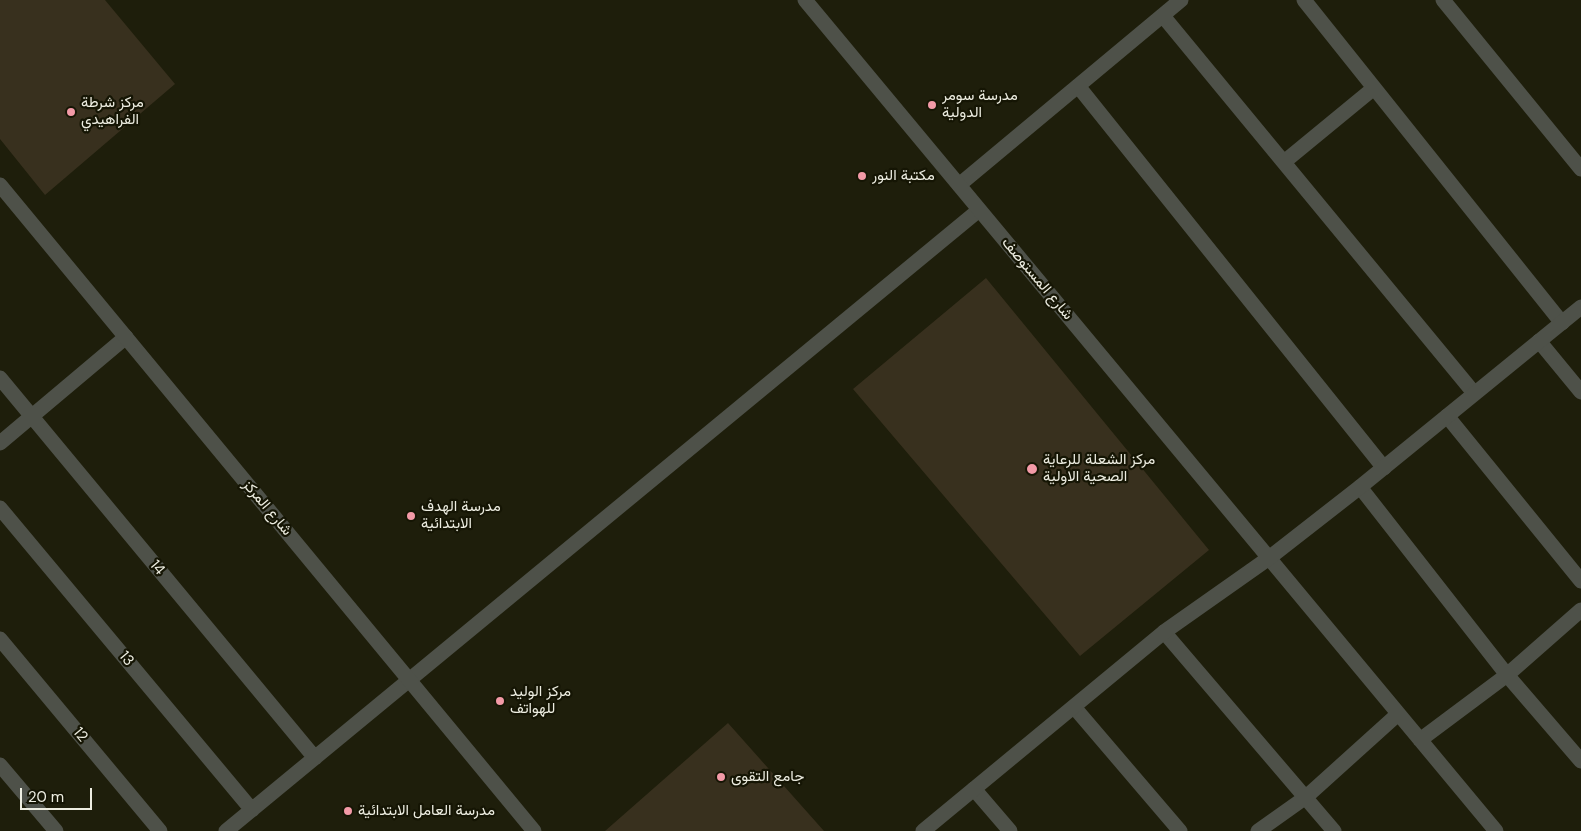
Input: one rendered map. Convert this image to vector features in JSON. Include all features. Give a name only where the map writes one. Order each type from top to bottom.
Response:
[{"type":"street","name":"شارع المستوصف","points":[[805,0],[1496,831]]},
{"type":"street","points":[[959,185],[1181,0]]},
{"type":"street","points":[[1304,0],[1562,323]]},
{"type":"street","points":[[1443,0],[1581,169]]},
{"type":"street","points":[[1162,16],[1474,394]]},
{"type":"street","points":[[1078,86],[1384,468]]},
{"type":"street","points":[[1284,162],[1374,88]]},
{"type":"street","name":"شارع المركز","points":[[0,185],[534,831]]},
{"type":"street","points":[[226,831],[979,210]]},
{"type":"street","points":[[923,831],[1164,632],[1268,558],[1360,487],[1581,307]]},
{"type":"street","points":[[0,443],[126,337]]},
{"type":"street","points":[[1539,341],[1581,392]]},
{"type":"street","name":"14","points":[[0,378],[315,758]]},
{"type":"street","points":[[1447,416],[1581,580]]},
{"type":"street","points":[[1360,487],[1507,674],[1581,761]]},
{"type":"street","name":"13","points":[[0,508],[252,810]]},
{"type":"street","points":[[1420,740],[1507,674],[1581,610]]},
{"type":"street","points":[[1164,632],[1334,831]]},
{"type":"street","name":"12","points":[[0,639],[160,831]]},
{"type":"street","points":[[1074,707],[1180,831]]},
{"type":"street","points":[[1258,831],[1306,797],[1398,714]]},
{"type":"street","points":[[0,764],[56,831]]},
{"type":"street","points":[[974,789],[1010,831]]},
{"type":"building","name":"مركز شرطة الفراهيدي","points":[[0,0],[105,0],[175,84],[45,195],[0,139]]},
{"type":"building","name":"مركز الشعلة للرعاية الصحية الاولية","points":[[986,278],[1209,550],[1080,656],[853,389]]},
{"type":"building","name":"جامع التقوى","points":[[728,723],[824,831],[605,831]]},
{"type":"place","name":"مدرسة سومر الدولية","points":[[932,105]]},
{"type":"place","name":"مركز شرطة الفراهيدي","points":[[71,112]]},
{"type":"place","name":"مكتبة النور","points":[[862,176]]},
{"type":"place","name":"مركز الشعلة للرعاية الصحية الاولية","points":[[1032,469]]},
{"type":"place","name":"مدرسة الهدف الابتدائية","points":[[411,516]]},
{"type":"place","name":"مركز الوليد للهواتف","points":[[500,701]]},
{"type":"place","name":"جامع التقوى","points":[[721,777]]},
{"type":"place","name":"مدرسة العامل الابتدائية","points":[[348,811]]}]
